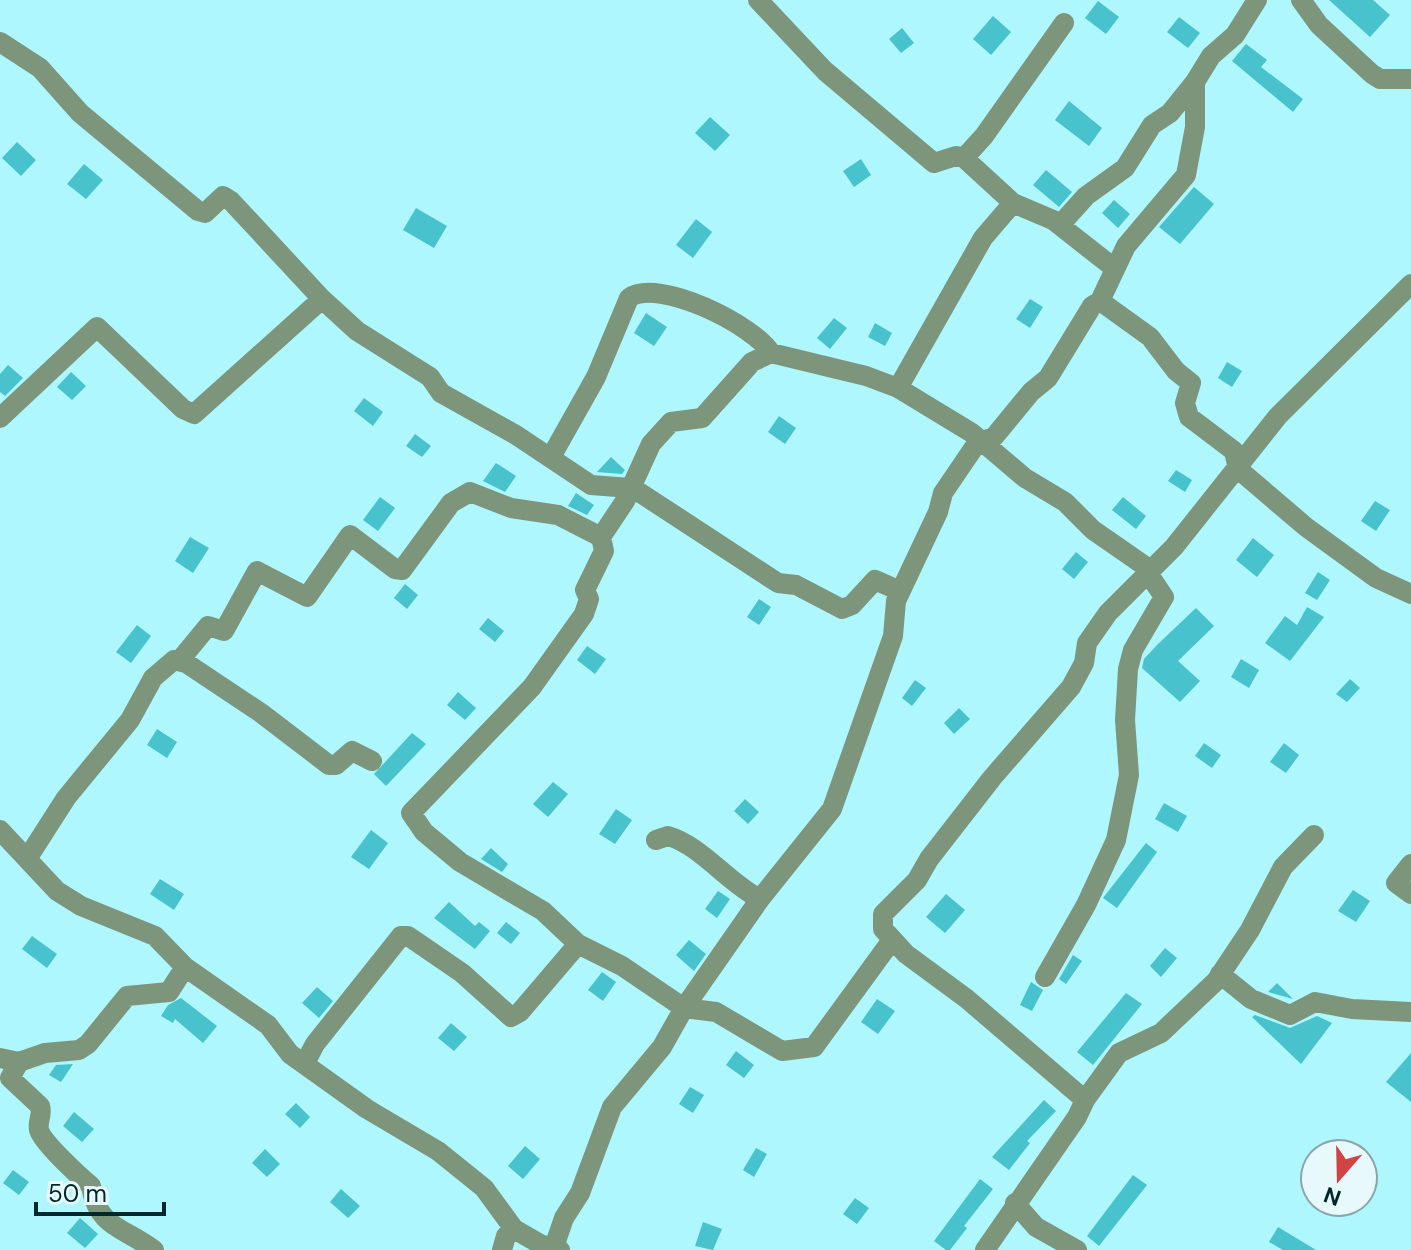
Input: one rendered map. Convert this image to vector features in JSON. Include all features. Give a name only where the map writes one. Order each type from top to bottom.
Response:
[{"type":"street","points":[[758,0],[825,71],[934,163],[956,156],[964,158],[1013,203],[1060,225],[1114,268]]},
{"type":"street","points":[[1060,225],[1086,196],[1129,164],[1152,125],[1170,113],[1211,56],[1235,35],[1257,0]]},
{"type":"street","points":[[1301,0],[1319,25],[1372,74],[1380,79],[1411,79]]},
{"type":"street","points":[[964,158],[984,136],[1064,23]]},
{"type":"street","points":[[0,42],[40,68],[70,104],[198,211],[205,213],[219,197],[231,201],[322,299],[357,331],[430,377],[441,393],[551,457],[591,485],[630,488],[778,583],[813,593],[838,609],[848,608],[875,580],[900,591]]},
{"type":"street","points":[[0,830],[44,880],[71,901],[155,936],[185,967],[258,1017],[275,1032],[290,1054],[367,1109],[438,1151],[484,1188],[514,1229],[531,1240],[557,1249],[612,1107],[662,1047],[684,1008],[760,899],[832,809],[893,636],[900,591],[938,512],[943,493],[977,443],[994,437],[1031,392],[1048,378],[1092,306],[1100,301],[1126,246],[1186,175],[1195,127],[1195,82]]},
{"type":"street","points":[[898,388],[983,238],[1013,203]]},
{"type":"street","points":[[1085,1100],[1070,1084],[892,940],[883,929],[883,914],[917,880],[934,852],[992,778],[1071,687],[1079,676],[1087,643],[1097,626],[1148,574],[1238,469],[1278,416],[1411,284]]},
{"type":"street","points":[[551,457],[596,377],[629,298],[635,294],[652,291],[728,318],[765,344],[771,353]]},
{"type":"street","points":[[0,418],[97,327],[183,409],[194,414],[322,299]]},
{"type":"street","points":[[1100,301],[1150,337],[1176,371],[1191,383],[1185,403],[1189,417],[1234,451],[1238,469],[1306,527],[1376,578],[1411,594]]},
{"type":"street","points":[[892,940],[855,995],[811,1049],[777,1050],[747,1027],[739,1026],[716,1012],[684,1008],[622,966],[578,944],[543,911],[460,862],[424,832],[411,813],[532,687],[588,607],[585,590],[604,551],[601,537],[630,488],[645,452],[671,422],[702,418],[752,362],[771,353],[866,376],[898,388],[983,440],[1025,478],[1065,502],[1111,544],[1142,564],[1164,597],[1133,650],[1128,669],[1129,704],[1125,720],[1129,765],[1122,819],[1086,905],[1045,977]]},
{"type":"street","points":[[27,859],[66,798],[130,720],[153,678],[180,660],[208,626],[224,631],[257,571],[307,597],[350,535],[400,571],[410,563],[451,503],[470,492],[511,508],[558,515],[601,537]]},
{"type":"street","points":[[180,660],[261,713],[327,765],[336,765],[352,751],[372,761]]},
{"type":"street","points":[[985,1250],[1119,1053],[1161,1033],[1220,974],[1250,930],[1283,867],[1314,835]]},
{"type":"street","points":[[656,840],[668,836],[682,842],[717,867],[740,890],[760,899]]},
{"type":"street","points":[[1411,864],[1396,883],[1411,894]]},
{"type":"street","points":[[305,1063],[315,1044],[401,936],[408,936],[462,973],[511,1017],[520,1012],[578,944]]},
{"type":"street","points":[[154,1250],[108,1222],[93,1206],[91,1186],[67,1167],[61,1154],[43,1138],[38,1124],[40,1106],[11,1081],[9,1060],[79,1050],[127,996],[169,992],[185,967]]},
{"type":"street","points":[[1220,974],[1251,999],[1290,1015],[1315,1002],[1352,1009],[1411,1012]]},
{"type":"street","points":[[1015,1203],[1036,1227],[1077,1250]]},
{"type":"street","points":[[502,1250],[506,1236],[514,1229]]},
{"type":"building","points":[[1329,0],[1373,0],[1390,15],[1370,37]]},
{"type":"building","points":[[1098,1],[1119,17],[1106,34],[1085,18]]},
{"type":"building","points":[[993,16],[1011,32],[991,55],[973,39]]},
{"type":"building","points":[[1179,17],[1200,33],[1188,48],[1167,32]]},
{"type":"building","points":[[902,28],[914,43],[901,53],[889,39]]},
{"type":"building","points":[[1246,44],[1267,60],[1261,67],[1303,99],[1293,112],[1232,61]]},
{"type":"building","points":[[1069,101],[1102,128],[1089,146],[1055,120]]},
{"type":"building","points":[[710,117],[730,135],[715,151],[695,133]]},
{"type":"building","points":[[17,142],[36,160],[21,176],[2,158]]},
{"type":"building","points":[[861,159],[871,175],[854,187],[843,171]]},
{"type":"building","points":[[84,164],[103,180],[86,199],[67,184]]},
{"type":"building","points":[[1046,170],[1072,192],[1059,207],[1033,185]]},
{"type":"building","points":[[1194,187],[1214,204],[1180,244],[1159,227]]},
{"type":"building","points":[[1114,200],[1130,214],[1118,228],[1102,213]]},
{"type":"building","points":[[416,208],[447,226],[434,248],[403,230]]},
{"type":"building","points":[[696,219],[712,232],[693,258],[676,245]]},
{"type":"building","points":[[1030,299],[1043,307],[1030,328],[1016,319]]},
{"type":"building","points":[[646,313],[667,327],[654,346],[634,333]]},
{"type":"building","points":[[834,318],[847,328],[830,349],[817,338]]},
{"type":"building","points":[[875,323],[892,333],[885,346],[868,337]]},
{"type":"building","points":[[1227,362],[1242,371],[1232,387],[1218,378]]},
{"type":"building","points":[[8,365],[23,378],[5,396],[0,392],[0,374]]},
{"type":"building","points":[[71,372],[86,386],[72,400],[57,387]]},
{"type":"building","points":[[364,398],[383,412],[373,426],[354,411]]},
{"type":"building","points":[[779,416],[796,428],[785,444],[768,432]]},
{"type":"building","points":[[415,434],[431,446],[422,457],[406,446]]},
{"type":"building","points":[[611,457],[625,470],[622,474],[597,472]]},
{"type":"building","points":[[496,463],[516,476],[505,492],[483,481]]},
{"type":"building","points":[[1176,470],[1192,480],[1185,492],[1168,481]]},
{"type":"building","points":[[576,493],[594,505],[587,515],[568,506]]},
{"type":"building","points":[[380,497],[395,508],[378,531],[363,520]]},
{"type":"building","points":[[1123,497],[1146,516],[1136,529],[1112,510]]},
{"type":"building","points":[[1375,501],[1390,510],[1376,531],[1361,521]]},
{"type":"building","points":[[190,537],[209,548],[193,573],[175,561]]},
{"type":"building","points":[[1253,538],[1274,555],[1257,577],[1236,560]]},
{"type":"building","points":[[1076,552],[1088,562],[1074,579],[1062,569]]},
{"type":"building","points":[[1318,572],[1330,580],[1317,600],[1305,593]]},
{"type":"building","points":[[405,584],[418,595],[407,609],[394,598]]},
{"type":"building","points":[[759,599],[771,607],[759,625],[747,617]]},
{"type":"building","points":[[1307,607],[1324,617],[1290,661],[1265,643],[1285,616],[1297,625]]},
{"type":"building","points":[[1196,608],[1214,626],[1178,661],[1200,681],[1180,702],[1142,668],[1144,659]]},
{"type":"building","points":[[488,618],[504,631],[495,642],[479,629]]},
{"type":"building","points":[[137,625],[151,636],[131,663],[116,652]]},
{"type":"building","points":[[587,646],[606,659],[595,674],[577,660]]},
{"type":"building","points":[[1241,659],[1259,670],[1249,688],[1231,677]]},
{"type":"building","points":[[1350,679],[1360,688],[1347,702],[1336,694]]},
{"type":"building","points":[[915,680],[926,688],[912,706],[902,698]]},
{"type":"building","points":[[458,692],[476,708],[465,720],[447,705]]},
{"type":"building","points":[[959,708],[970,719],[954,734],[944,723]]},
{"type":"building","points":[[157,729],[177,742],[167,758],[147,745]]},
{"type":"building","points":[[412,733],[426,744],[386,786],[374,774]]},
{"type":"building","points":[[1204,743],[1221,755],[1212,768],[1195,756]]},
{"type":"building","points":[[1284,743],[1299,755],[1286,773],[1270,762]]},
{"type":"building","points":[[553,782],[568,794],[548,817],[533,804]]},
{"type":"building","points":[[745,799],[759,812],[748,824],[734,811]]},
{"type":"building","points":[[1164,803],[1187,816],[1178,832],[1155,819]]},
{"type":"building","points":[[616,809],[632,820],[615,844],[599,834]]},
{"type":"building","points":[[371,830],[388,843],[369,869],[351,857]]},
{"type":"building","points":[[1146,843],[1157,852],[1117,908],[1103,898]]},
{"type":"building","points":[[491,848],[508,864],[502,872],[481,859]]},
{"type":"building","points":[[160,879],[184,894],[174,910],[150,894]]},
{"type":"building","points":[[1353,890],[1370,901],[1356,922],[1338,911]]},
{"type":"building","points":[[718,891],[730,899],[717,918],[705,909]]},
{"type":"building","points":[[946,894],[965,910],[945,933],[926,917]]},
{"type":"building","points":[[449,902],[475,926],[479,922],[490,931],[475,949],[434,918]]},
{"type":"building","points":[[506,922],[520,933],[511,944],[497,933]]},
{"type":"building","points":[[32,936],[57,954],[47,968],[22,949]]},
{"type":"building","points":[[689,940],[706,954],[694,971],[676,955]]},
{"type":"building","points":[[1165,948],[1177,958],[1161,977],[1150,966]]},
{"type":"building","points":[[1073,955],[1082,961],[1066,984],[1059,979]]},
{"type":"building","points":[[602,972],[616,982],[603,1001],[588,990]]},
{"type":"building","points":[[1031,982],[1043,990],[1032,1011],[1020,1005]]},
{"type":"building","points":[[1277,983],[1293,999],[1268,992]]},
{"type":"building","points":[[317,987],[333,1001],[319,1018],[302,1003]]},
{"type":"building","points":[[1126,993],[1142,1004],[1093,1065],[1077,1052]]},
{"type":"building","points":[[181,998],[217,1026],[203,1043],[175,1019],[173,1023],[161,1016],[168,1005]]},
{"type":"building","points":[[877,999],[895,1011],[878,1034],[861,1022]]},
{"type":"building","points":[[1255,1015],[1290,1028],[1317,1016],[1332,1023],[1301,1064],[1252,1017]]},
{"type":"building","points":[[451,1023],[467,1037],[454,1051],[438,1038]]},
{"type":"building","points":[[736,1051],[754,1065],[744,1078],[726,1065]]},
{"type":"building","points":[[1411,1053],[1411,1102],[1386,1082]]},
{"type":"building","points":[[73,1064],[61,1082],[49,1075],[56,1065]]},
{"type":"building","points":[[690,1087],[704,1095],[693,1113],[679,1104]]},
{"type":"building","points":[[1044,1100],[1056,1111],[1027,1141],[1030,1143],[1009,1170],[992,1157]]},
{"type":"building","points":[[296,1103],[310,1117],[300,1128],[285,1114]]},
{"type":"building","points":[[74,1112],[94,1129],[82,1142],[63,1126]]},
{"type":"building","points":[[525,1146],[540,1159],[523,1179],[508,1166]]},
{"type":"building","points":[[756,1148],[767,1154],[754,1177],[743,1170]]},
{"type":"building","points":[[265,1149],[280,1164],[267,1177],[252,1163]]},
{"type":"building","points":[[13,1170],[29,1182],[19,1195],[3,1183]]},
{"type":"building","points":[[1133,1175],[1147,1185],[1099,1246],[1087,1236]]},
{"type":"building","points":[[980,1179],[993,1189],[964,1226],[967,1228],[950,1250],[946,1250],[934,1241]]},
{"type":"building","points":[[341,1189],[360,1206],[348,1218],[330,1202]]},
{"type":"building","points":[[855,1198],[869,1208],[857,1224],[843,1214]]},
{"type":"building","points":[[80,1218],[98,1234],[85,1248],[67,1233]]},
{"type":"building","points":[[703,1222],[722,1229],[713,1250],[695,1246]]},
{"type":"building","points":[[1278,1227],[1316,1250],[1283,1250],[1269,1242]]}]
